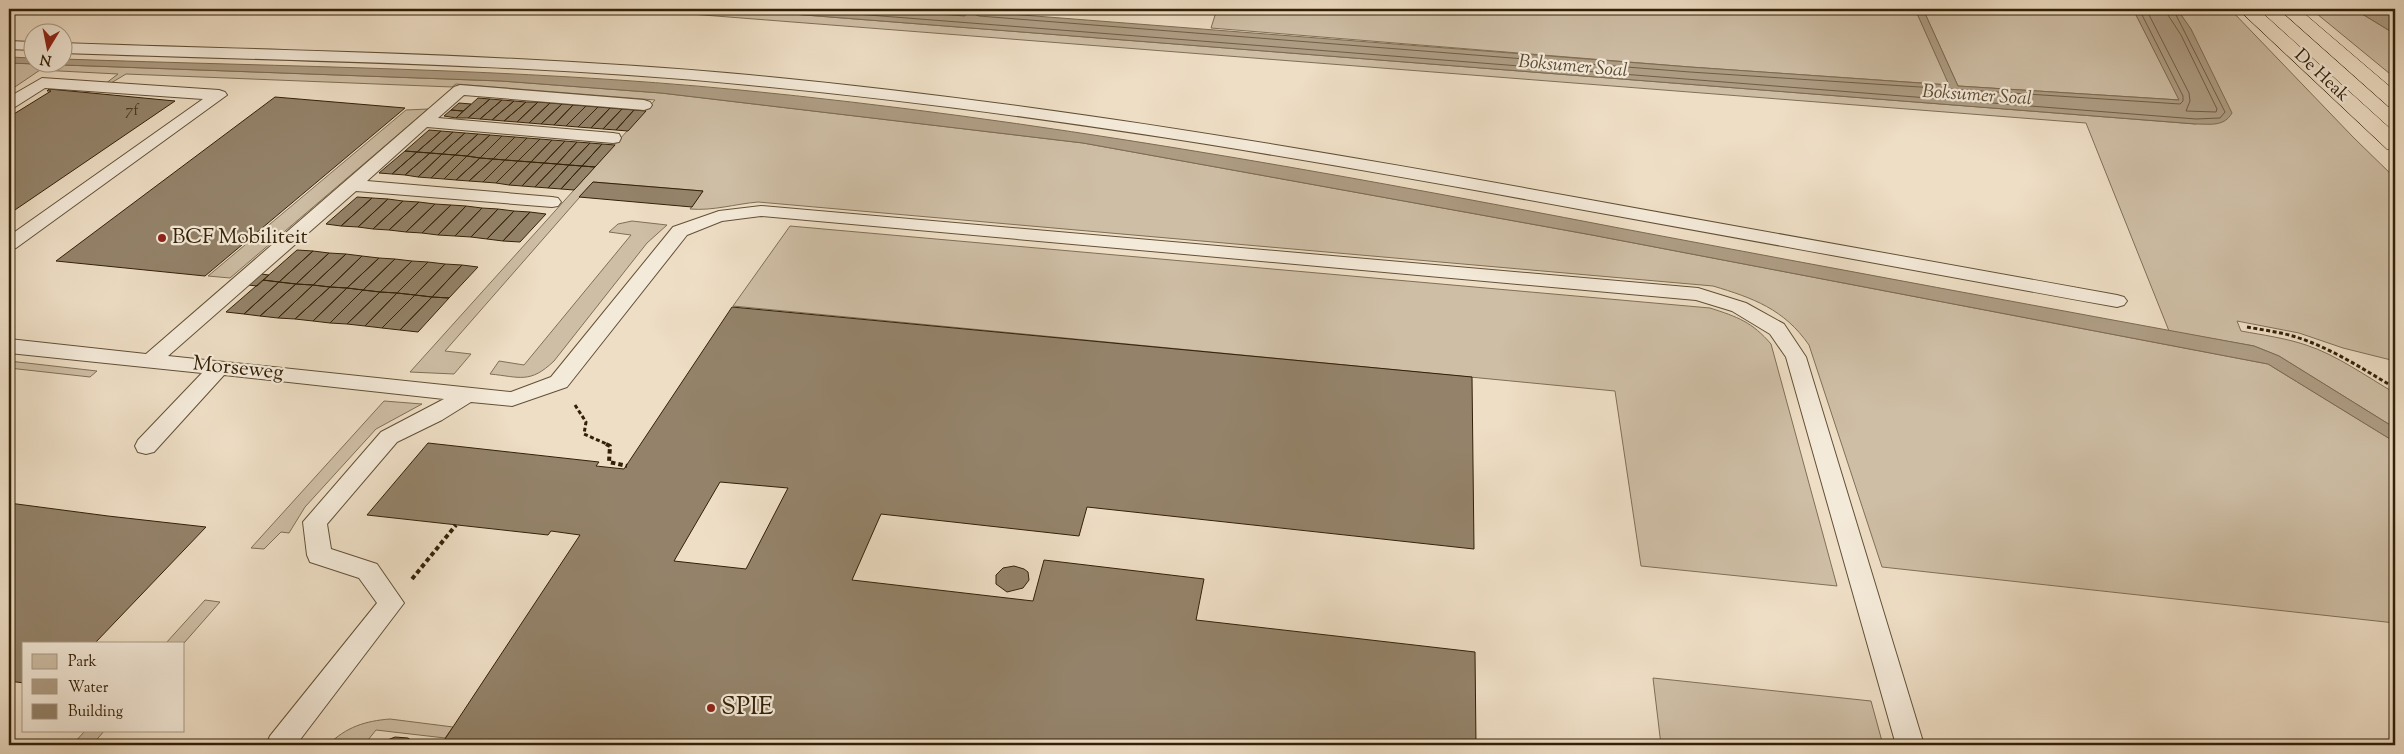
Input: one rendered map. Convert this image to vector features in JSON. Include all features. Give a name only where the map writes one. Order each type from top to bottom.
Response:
[{"type":"highway","name":"De Heak","points":[[2246,9],[2395,144]]},
{"type":"highway","name":"De Heak","points":[[2288,9],[2395,102]]},
{"type":"lane","points":[[9,45],[22,46]]},
{"type":"lane","points":[[72,48],[546,65],[750,80],[1003,109],[1153,129],[1352,162],[2117,301]]},
{"type":"lane","points":[[9,104],[42,83],[219,95],[9,244]]},
{"type":"lane","points":[[151,360],[460,90],[644,105]]},
{"type":"lane","points":[[424,122],[613,138]]},
{"type":"lane","points":[[352,185],[552,202]]},
{"type":"lane","points":[[559,382],[680,231],[719,216],[761,211],[1698,294],[1739,306],[1777,329],[1796,357],[1910,745]]},
{"type":"lane","name":"Morseweg","points":[[9,346],[512,399],[559,382]]},
{"type":"lane","points":[[146,446],[220,367]]},
{"type":"lane","points":[[280,745],[391,603],[368,571],[319,555],[315,522],[389,437],[434,415],[467,394]]},
{"type":"path","points":[[2247,327],[2289,335],[2309,342],[2339,356],[2395,388]]},
{"type":"path","points":[[559,382],[586,422],[584,434],[610,446],[609,462],[627,466]]},
{"type":"path","points":[[391,603],[456,525]]},
{"type":"green space","points":[[626,9],[728,9],[2196,124],[2191,30],[2177,9],[2230,9],[2395,178],[2395,361],[2343,348],[2299,333],[2237,321],[2241,331],[2298,343],[2329,354],[2395,393],[2395,428],[2279,356],[2254,346],[2169,331],[2086,123]]},
{"type":"green space","points":[[1217,9],[1915,9],[1950,85],[1690,67],[1211,28]]},
{"type":"green space","points":[[1923,9],[2133,9],[2180,100],[1958,86]]},
{"type":"green space","points":[[2311,9],[2354,9],[2395,34],[2395,78]]},
{"type":"green space","points":[[9,63],[22,63],[22,72],[37,72],[9,91]]},
{"type":"green space","points":[[72,65],[501,81],[661,93],[1083,143],[1592,235],[2268,364],[2395,442],[2395,623],[1882,567],[1809,345],[1789,322],[1767,306],[1713,286],[758,202],[716,208],[690,209],[703,191],[593,182],[445,351],[471,354],[454,374],[410,372],[655,100],[456,84],[452,87],[126,74],[111,83],[105,84],[118,74],[72,72]]},
{"type":"green space","points":[[428,109],[230,278],[208,276],[406,110]]},
{"type":"green space","points":[[632,221],[667,225],[647,243],[554,361],[531,376],[517,377],[490,374],[499,361],[524,365],[631,235],[609,232],[618,224]]},
{"type":"green space","points":[[790,226],[1710,308],[1720,311],[1751,325],[1771,344],[1837,586],[1641,566],[1615,391],[733,306]]},
{"type":"green space","points":[[9,361],[97,371],[90,377],[9,368]]},
{"type":"green space","points":[[384,401],[422,404],[376,429],[305,507],[289,533],[281,532],[264,549],[251,548]]},
{"type":"green space","points":[[205,600],[220,602],[185,642],[167,642]]},
{"type":"green space","points":[[1653,678],[1871,701],[1883,745],[1661,745]]},
{"type":"green space","points":[[390,719],[453,727],[445,738],[376,730],[364,745],[328,745],[356,726],[372,721]]},
{"type":"green space","points":[[84,732],[103,732],[92,745],[72,745]]},
{"type":"water","name":"Boksumer Soal","points":[[728,9],[945,9],[1690,67],[1949,85],[1915,9],[1923,9],[1958,86],[2179,100],[2133,9],[2177,9],[2191,29],[2232,113],[2221,123],[2196,124]]},
{"type":"water","points":[[2354,9],[2395,9],[2395,34]]},
{"type":"water","points":[[9,57],[22,58],[22,63],[9,63]]},
{"type":"water","points":[[72,59],[402,69],[571,77],[740,90],[961,116],[1291,167],[2254,346],[2279,356],[2395,428],[2395,442],[2268,364],[1592,235],[1083,143],[661,93],[501,81],[72,65]]},
{"type":"building","points":[[49,89],[175,101],[9,214],[9,117],[51,91],[47,91]]},
{"type":"building","points":[[275,97],[405,108],[205,276],[56,261]]},
{"type":"building","points":[[478,98],[490,99],[468,118],[456,118]]},
{"type":"building","points":[[490,99],[502,100],[480,119],[468,118]]},
{"type":"building","points":[[502,100],[514,101],[492,120],[480,119]]},
{"type":"building","points":[[514,101],[526,102],[504,121],[492,120]]},
{"type":"building","points":[[526,102],[538,102],[517,122],[504,121]]},
{"type":"building","points":[[538,102],[550,103],[529,123],[517,122]]},
{"type":"building","points":[[459,103],[471,104],[463,111],[451,110]]},
{"type":"building","points":[[550,103],[562,104],[541,124],[529,123]]},
{"type":"building","points":[[562,104],[573,105],[554,125],[541,124]]},
{"type":"building","points":[[573,105],[586,106],[566,126],[554,125]]},
{"type":"building","points":[[586,106],[598,107],[578,127],[566,126]]},
{"type":"building","points":[[598,107],[610,108],[591,128],[578,127]]},
{"type":"building","points":[[610,108],[622,109],[603,129],[591,128]]},
{"type":"building","points":[[622,109],[634,110],[616,130],[603,129]]},
{"type":"building","points":[[451,110],[463,111],[456,118],[444,116]]},
{"type":"building","points":[[634,110],[646,111],[628,131],[616,130]]},
{"type":"building","points":[[429,130],[441,131],[417,152],[405,151]]},
{"type":"building","points":[[441,131],[453,132],[430,153],[417,152]]},
{"type":"building","points":[[453,132],[465,133],[442,154],[430,153]]},
{"type":"building","points":[[465,133],[478,134],[455,155],[442,154]]},
{"type":"building","points":[[478,134],[490,135],[467,156],[455,155]]},
{"type":"building","points":[[490,135],[502,136],[480,158],[467,156]]},
{"type":"building","points":[[502,136],[515,137],[493,159],[480,158]]},
{"type":"building","points":[[515,137],[527,138],[505,160],[493,159]]},
{"type":"building","points":[[527,138],[540,139],[518,161],[505,160]]},
{"type":"building","points":[[540,139],[552,140],[531,162],[518,161]]},
{"type":"building","points":[[552,140],[565,141],[544,163],[531,162]]},
{"type":"building","points":[[565,141],[577,142],[557,164],[544,163]]},
{"type":"building","points":[[577,142],[590,143],[569,165],[557,164]]},
{"type":"building","points":[[590,143],[602,144],[582,166],[569,165]]},
{"type":"building","points":[[602,144],[615,145],[595,167],[582,166]]},
{"type":"building","points":[[405,151],[417,152],[392,174],[379,173]]},
{"type":"building","points":[[417,152],[430,153],[405,175],[392,174]]},
{"type":"building","points":[[430,153],[442,154],[418,177],[405,175]]},
{"type":"building","points":[[442,154],[455,155],[431,178],[418,177]]},
{"type":"building","points":[[455,155],[467,156],[444,179],[431,178]]},
{"type":"building","points":[[467,156],[480,158],[456,180],[444,179]]},
{"type":"building","points":[[480,158],[493,159],[469,181],[456,180]]},
{"type":"building","points":[[493,159],[505,160],[483,182],[469,181]]},
{"type":"building","points":[[505,160],[518,161],[496,183],[483,182]]},
{"type":"building","points":[[518,161],[531,162],[509,185],[496,183]]},
{"type":"building","points":[[531,162],[544,163],[522,186],[509,185]]},
{"type":"building","points":[[544,163],[557,164],[535,187],[522,186]]},
{"type":"building","points":[[557,164],[569,165],[548,188],[535,187]]},
{"type":"building","points":[[569,165],[582,166],[561,189],[548,188]]},
{"type":"building","points":[[582,166],[595,167],[574,190],[561,189]]},
{"type":"building","points":[[593,182],[703,191],[692,207],[579,197]]},
{"type":"building","points":[[357,197],[372,198],[341,226],[326,224]]},
{"type":"building","points":[[372,198],[388,199],[358,227],[341,226]]},
{"type":"building","points":[[388,199],[403,201],[373,229],[358,227]]},
{"type":"building","points":[[403,201],[419,202],[389,230],[373,229]]},
{"type":"building","points":[[419,202],[435,204],[406,232],[389,230]]},
{"type":"building","points":[[435,204],[451,205],[422,233],[406,232]]},
{"type":"building","points":[[451,205],[466,206],[438,235],[422,233]]},
{"type":"building","points":[[466,206],[482,208],[455,236],[438,235]]},
{"type":"building","points":[[482,208],[498,209],[471,237],[455,236]]},
{"type":"building","points":[[498,209],[514,211],[487,239],[471,237]]},
{"type":"building","points":[[514,211],[530,212],[503,241],[487,239]]},
{"type":"building","points":[[530,212],[546,214],[520,242],[503,241]]},
{"type":"building","points":[[297,250],[313,251],[279,282],[263,280]]},
{"type":"building","points":[[313,251],[329,253],[296,284],[279,282]]},
{"type":"building","points":[[329,253],[346,254],[313,285],[296,284]]},
{"type":"building","points":[[346,254],[362,256],[330,287],[313,285]]},
{"type":"building","points":[[362,256],[379,258],[347,288],[330,287]]},
{"type":"building","points":[[379,258],[395,259],[363,290],[347,288]]},
{"type":"building","points":[[395,259],[412,261],[380,292],[363,290]]},
{"type":"building","points":[[412,261],[428,262],[397,293],[380,292]]},
{"type":"building","points":[[428,262],[445,264],[415,295],[397,293]]},
{"type":"building","points":[[445,264],[462,265],[432,297],[415,295]]},
{"type":"building","points":[[462,265],[478,267],[449,298],[432,297]]},
{"type":"building","points":[[261,274],[269,275],[257,286],[248,285]]},
{"type":"building","points":[[263,280],[279,282],[244,314],[226,312]]},
{"type":"building","points":[[279,282],[296,284],[260,316],[244,314]]},
{"type":"building","points":[[296,284],[313,285],[278,318],[260,316]]},
{"type":"building","points":[[313,285],[330,287],[295,319],[278,318]]},
{"type":"building","points":[[330,287],[347,288],[313,321],[295,319]]},
{"type":"building","points":[[347,288],[363,290],[330,323],[313,321]]},
{"type":"building","points":[[363,290],[380,292],[347,324],[330,323]]},
{"type":"building","points":[[380,292],[397,293],[365,326],[347,324]]},
{"type":"building","points":[[397,293],[415,295],[382,328],[365,326]]},
{"type":"building","points":[[415,295],[432,297],[400,330],[382,328]]},
{"type":"building","points":[[432,297],[449,298],[418,332],[400,330]]},
{"type":"building","points":[[732,307],[1472,377],[1474,549],[1087,507],[1079,536],[881,514],[852,580],[1033,601],[1044,560],[1204,579],[1196,620],[1475,652],[1476,745],[441,745],[580,535],[551,531],[548,535],[367,515],[428,443],[599,462],[596,466],[624,469]],"holes":[[[720,482],[788,488],[746,569],[674,561]]]},
{"type":"building","points":[[9,503],[206,527],[96,642],[22,642],[22,683],[9,681]]},
{"type":"building","points":[[1014,566],[1028,572],[1029,580],[1023,588],[1007,592],[996,584],[996,575],[1003,568]]},
{"type":"building","points":[[395,737],[408,738],[417,745],[375,745]]},
{"type":"place","name":"BCF Mobiliteit","points":[[162,238]]},
{"type":"place","name":"SPIE","points":[[711,708]]}]
